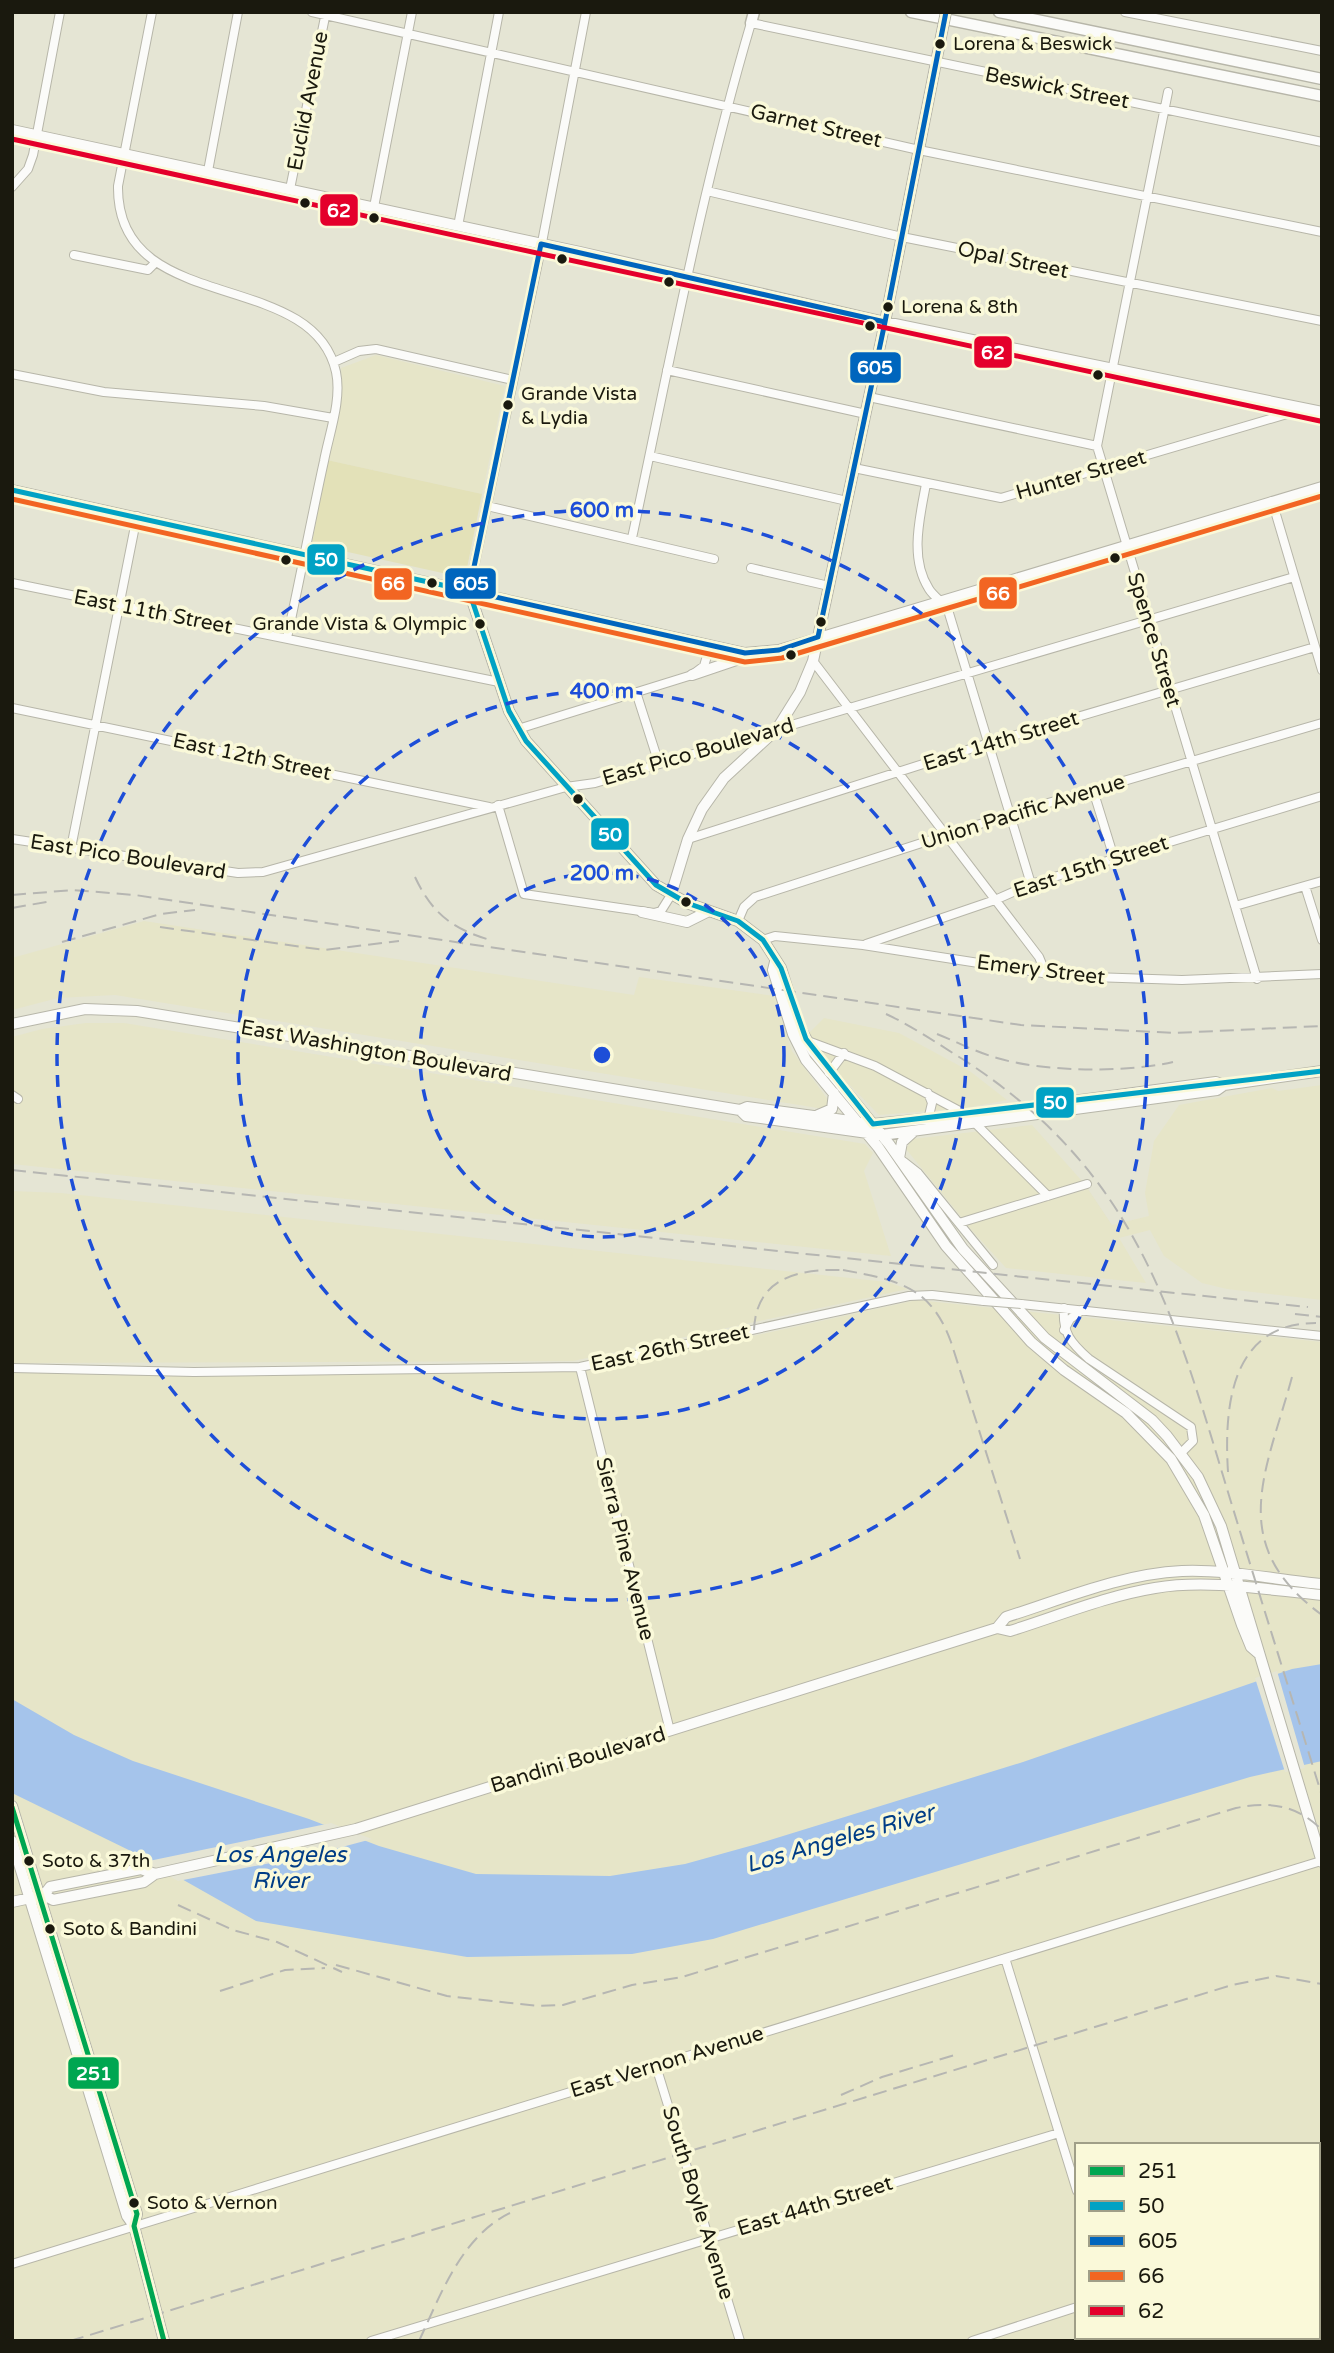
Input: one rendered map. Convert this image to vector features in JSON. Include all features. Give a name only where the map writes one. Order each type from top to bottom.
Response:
[{"type":"highway","points":[[911,12],[1322,96]]},
{"type":"highway","points":[[999,12],[1322,79]]},
{"type":"main road","points":[[671,895],[688,839],[717,786],[777,729],[800,692],[813,661],[870,397],[946,12]]},
{"type":"main road","points":[[12,130],[374,207],[885,322],[1322,412]]},
{"type":"main road","points":[[692,675],[1322,487]]},
{"type":"main road","points":[[12,490],[710,646],[759,653]]},
{"type":"main road","points":[[469,591],[499,682],[518,729],[566,787],[648,877],[671,895],[738,921],[763,940],[781,968],[806,1060],[869,1135],[946,1246],[1010,1320],[1047,1356],[1126,1413],[1165,1451],[1204,1515],[1242,1625],[1251,1647],[1258,1653]]},
{"type":"main road","points":[[642,912],[687,922],[709,911]]},
{"type":"main road","name":"East Washington Boulevard","points":[[12,1024],[73,1010],[137,1011],[740,1110],[747,1107],[873,1124],[928,1119],[970,1119]]},
{"type":"main road","points":[[801,1041],[882,1135],[963,1249],[1025,1319],[1074,1361],[1152,1420],[1181,1453],[1212,1505],[1237,1576],[1322,1862]]},
{"type":"main road","name":"East Washington Boulevard","points":[[740,1110],[746,1116],[882,1135],[1216,1082],[1224,1084],[1322,1071]]},
{"type":"main road","points":[[810,1115],[832,1109],[834,1093]]},
{"type":"main road","points":[[899,1158],[902,1142],[913,1132]]},
{"type":"main road","name":"Bandini Boulevard","points":[[997,1628],[1006,1618],[1131,1578],[1184,1571],[1322,1584]]},
{"type":"main road","name":"Bandini Boulevard","points":[[12,1902],[37,1896],[53,1900],[144,1882],[155,1874],[356,1829],[997,1628],[1010,1631],[1156,1587],[1228,1587],[1322,1595]]},
{"type":"main road","points":[[1249,1613],[1250,1602],[1258,1590]]},
{"type":"main road","points":[[12,1806],[127,2216],[134,2226],[164,2341]]},
{"type":"main road","points":[[12,1842],[37,1896]]},
{"type":"street","points":[[12,187],[27,169],[37,134],[60,12]]},
{"type":"street","points":[[152,12],[118,186],[120,212],[133,237],[156,262],[196,282],[293,317],[318,340],[334,362],[338,387],[333,418],[287,638]]},
{"type":"street","points":[[208,171],[238,12]]},
{"type":"street","name":"Garnet Street","points":[[312,12],[919,150],[1322,233]]},
{"type":"street","points":[[374,207],[412,12]]},
{"type":"street","points":[[458,226],[499,12]]},
{"type":"street","points":[[469,591],[586,12]]},
{"type":"street","points":[[1125,12],[1322,51]]},
{"type":"street","points":[[1182,24],[1184,12]]},
{"type":"street","name":"Euclid Avenue","points":[[290,189],[325,13]]},
{"type":"street","points":[[632,538],[706,191],[752,18]]},
{"type":"street","name":"Beswick Street","points":[[752,18],[936,64],[1322,142]]},
{"type":"street","name":"Spence Street","points":[[1168,92],[1097,446],[1102,470],[1257,979]]},
{"type":"street","name":"Opal Street","points":[[706,191],[902,237],[1322,321]]},
{"type":"street","points":[[74,256],[148,270],[156,262]]},
{"type":"street","points":[[334,362],[359,351],[376,349],[513,380]]},
{"type":"street","points":[[667,370],[866,414]]},
{"type":"street","points":[[12,374],[107,392],[264,406],[333,418]]},
{"type":"street","points":[[870,397],[1097,446]]},
{"type":"street","name":"Hunter Street","points":[[855,468],[1001,498],[1305,409]]},
{"type":"street","points":[[650,456],[847,501]]},
{"type":"street","points":[[926,484],[917,540],[929,589],[948,610],[1031,884]]},
{"type":"street","points":[[1272,501],[1322,670]]},
{"type":"street","points":[[487,506],[714,559]]},
{"type":"street","points":[[71,848],[137,516]]},
{"type":"street","points":[[751,568],[829,586]]},
{"type":"street","name":"East Pico Boulevard","points":[[12,839],[251,874],[566,787],[595,783],[1294,577]]},
{"type":"street","name":"East 11th Street","points":[[12,583],[499,682]]},
{"type":"street","points":[[518,729],[692,675],[704,666],[710,646]]},
{"type":"street","name":"East 14th Street","points":[[688,839],[989,743],[1315,647]]},
{"type":"street","points":[[813,661],[1039,957],[1046,974]]},
{"type":"street","points":[[636,692],[659,764]]},
{"type":"street","name":"East 12th Street","points":[[12,708],[495,806]]},
{"type":"street","name":"Union Pacific Avenue","points":[[738,921],[744,906],[755,897],[1011,814],[1322,723]]},
{"type":"street","points":[[1093,790],[1114,858]]},
{"type":"street","name":"East 15th Street","points":[[863,945],[995,900],[1031,884],[1322,796]]},
{"type":"street","points":[[495,806],[524,894],[642,912],[659,912],[671,895]]},
{"type":"street","points":[[1235,906],[1322,881]]},
{"type":"street","points":[[1305,886],[1322,940]]},
{"type":"street","name":"Emery Street","points":[[763,940],[775,936],[863,945],[1046,974],[1127,980],[1257,979],[1322,974]]},
{"type":"street","points":[[801,1041],[844,1053],[928,1093],[970,1119],[1048,1196]]},
{"type":"street","points":[[829,1073],[844,1053]]},
{"type":"street","points":[[928,1093],[932,1104],[928,1119]]},
{"type":"street","points":[[899,1158],[918,1173],[993,1265]]},
{"type":"street","points":[[959,1223],[1087,1184]]},
{"type":"street","name":"East 26th Street","points":[[12,1368],[194,1372],[580,1367],[909,1296],[932,1295],[1322,1336]]},
{"type":"street","points":[[1064,1308],[1064,1330],[1074,1346],[1089,1359],[1188,1424],[1194,1437],[1181,1453]]},
{"type":"street","points":[[1064,1330],[1070,1319],[1082,1310]]},
{"type":"street","name":"Sierra Pine Avenue","points":[[580,1367],[670,1731]]},
{"type":"street","name":"East Vernon Avenue","points":[[12,2264],[1322,1862]]},
{"type":"street","points":[[1005,1958],[1075,2185]]},
{"type":"street","name":"South Boyle Avenue","points":[[656,2066],[740,2341]]},
{"type":"street","name":"East 44th Street","points":[[371,2341],[1059,2133]]},
{"type":"street","points":[[972,2341],[1075,2308]]},
{"type":"shaded area","points":[[376,355],[505,386],[482,494],[327,460],[342,392],[341,368]]},
{"type":"shaded area","points":[[327,460],[482,494],[465,578],[312,544]]},
{"type":"shaded area","points":[[144,921],[634,995],[639,977],[774,996],[792,1051],[829,1101],[824,1109],[115,995],[58,998],[12,1010],[12,958]]},
{"type":"shaded area","points":[[824,1018],[899,1033],[971,1072],[1007,1100],[966,1108],[879,1115],[842,1077],[808,1034]]},
{"type":"shaded area","points":[[86,1023],[124,1023],[865,1144],[873,1153],[864,1171],[891,1256],[12,1164],[12,1037],[42,1029]]},
{"type":"shaded area","points":[[1322,1085],[1322,1300],[1227,1289],[1202,1283],[1164,1256],[1150,1230],[1119,1238],[1146,1283],[1006,1268],[967,1225],[1088,1189],[1112,1225],[1149,1216],[1145,1193],[1154,1141],[1179,1105],[1272,1088],[1278,1091]]},
{"type":"shaded area","points":[[1032,1125],[1082,1181],[962,1218],[906,1149],[912,1139]]},
{"type":"shaded area","points":[[12,1191],[61,1193],[887,1282],[908,1289],[573,1361],[12,1363]]},
{"type":"shaded area","points":[[917,1300],[1322,1342],[1322,2341],[12,2341],[12,1373],[571,1371],[616,1366]]},
{"type":"water","name":"Los Angeles River","points":[[1322,1664],[1322,1761],[1250,1777],[713,1939],[632,1954],[467,1957],[256,1921],[141,1856],[12,1793],[12,1699],[74,1735],[133,1761],[309,1819],[379,1846],[476,1874],[610,1876],[685,1864],[757,1844],[1023,1762],[1292,1669]]},
{"type":"pier","points":[[1277,1671],[1305,1768],[1285,1772],[1255,1678]]},
{"type":"pier","points":[[331,1823],[372,1839],[312,1855],[178,1881],[144,1862]]},
{"type":"railway","points":[[415,877],[443,917],[452,924],[487,939]]},
{"type":"railway","points":[[12,895],[73,890],[135,895],[1021,1025],[1174,1033],[1322,1026]]},
{"type":"railway","points":[[12,908],[52,901]]},
{"type":"railway","points":[[62,942],[161,914],[195,910]]},
{"type":"railway","points":[[160,927],[324,950],[399,941]]},
{"type":"railway","points":[[886,1014],[964,1060],[1023,1104],[1072,1151],[1110,1200],[1142,1253],[1168,1310],[1190,1370],[1322,1796]]},
{"type":"railway","points":[[937,1034],[989,1056],[1038,1066],[1109,1069],[1173,1062]]},
{"type":"railway","points":[[12,1170],[1308,1307]]},
{"type":"railway","points":[[754,1330],[762,1299],[782,1280],[809,1272],[840,1270]]},
{"type":"railway","points":[[843,1270],[896,1282],[910,1289],[922,1297],[943,1323],[1020,1559]]},
{"type":"railway","points":[[1295,1314],[1322,1317]]},
{"type":"railway","points":[[1228,1472],[1231,1397],[1238,1374],[1249,1353],[1265,1337],[1287,1327],[1316,1323]]},
{"type":"railway","points":[[1292,1377],[1264,1476],[1261,1505],[1263,1534],[1273,1561],[1292,1588],[1322,1615]]},
{"type":"railway","points":[[336,1965],[447,1996],[538,2006],[563,2005],[632,1985],[682,1977],[1236,1808],[1260,1805],[1282,1807],[1303,1815],[1322,1830]]},
{"type":"railway","points":[[178,1905],[233,1930],[277,1942],[342,1972]]},
{"type":"railway","points":[[220,1991],[285,1970],[325,1968]]},
{"type":"railway","points":[[70,2341],[1232,1985],[1276,1976],[1322,1984]]},
{"type":"railway","points":[[841,2095],[882,2077],[958,2054]]},
{"type":"railway","points":[[419,2341],[454,2268],[465,2252],[493,2223],[510,2213]]},
{"type":"transit line","name":"605","points":[[885,322],[946,12]]},
{"type":"transit line","name":"62","points":[[12,139],[1320,421]]},
{"type":"transit line","name":"605","points":[[541,244],[885,322],[818,637],[779,650],[745,653],[469,591],[541,244]]},
{"type":"transit line","name":"50","points":[[12,490],[469,591],[509,711],[526,741],[656,885],[687,903],[738,921],[763,940],[781,968],[806,1039],[873,1124],[1322,1071]]},
{"type":"transit line","name":"66","points":[[12,499],[745,662],[782,658],[1322,496]]},
{"type":"transit line","name":"251","points":[[12,1807],[137,2214],[134,2226],[164,2341]]},
{"type":"place","name":"Lorena & Beswick","points":[[940,44]]},
{"type":"place","name":"Lorena & 8th","points":[[888,307]]},
{"type":"place","name":"Grande Vista & Lydia","points":[[508,405]]},
{"type":"place","name":"Grande Vista & Olympic","points":[[480,624]]},
{"type":"place","name":"Soto & 37th","points":[[29,1861]]},
{"type":"place","name":"Soto & Bandini","points":[[50,1929]]},
{"type":"place","name":"Soto & Vernon","points":[[134,2203]]}]
